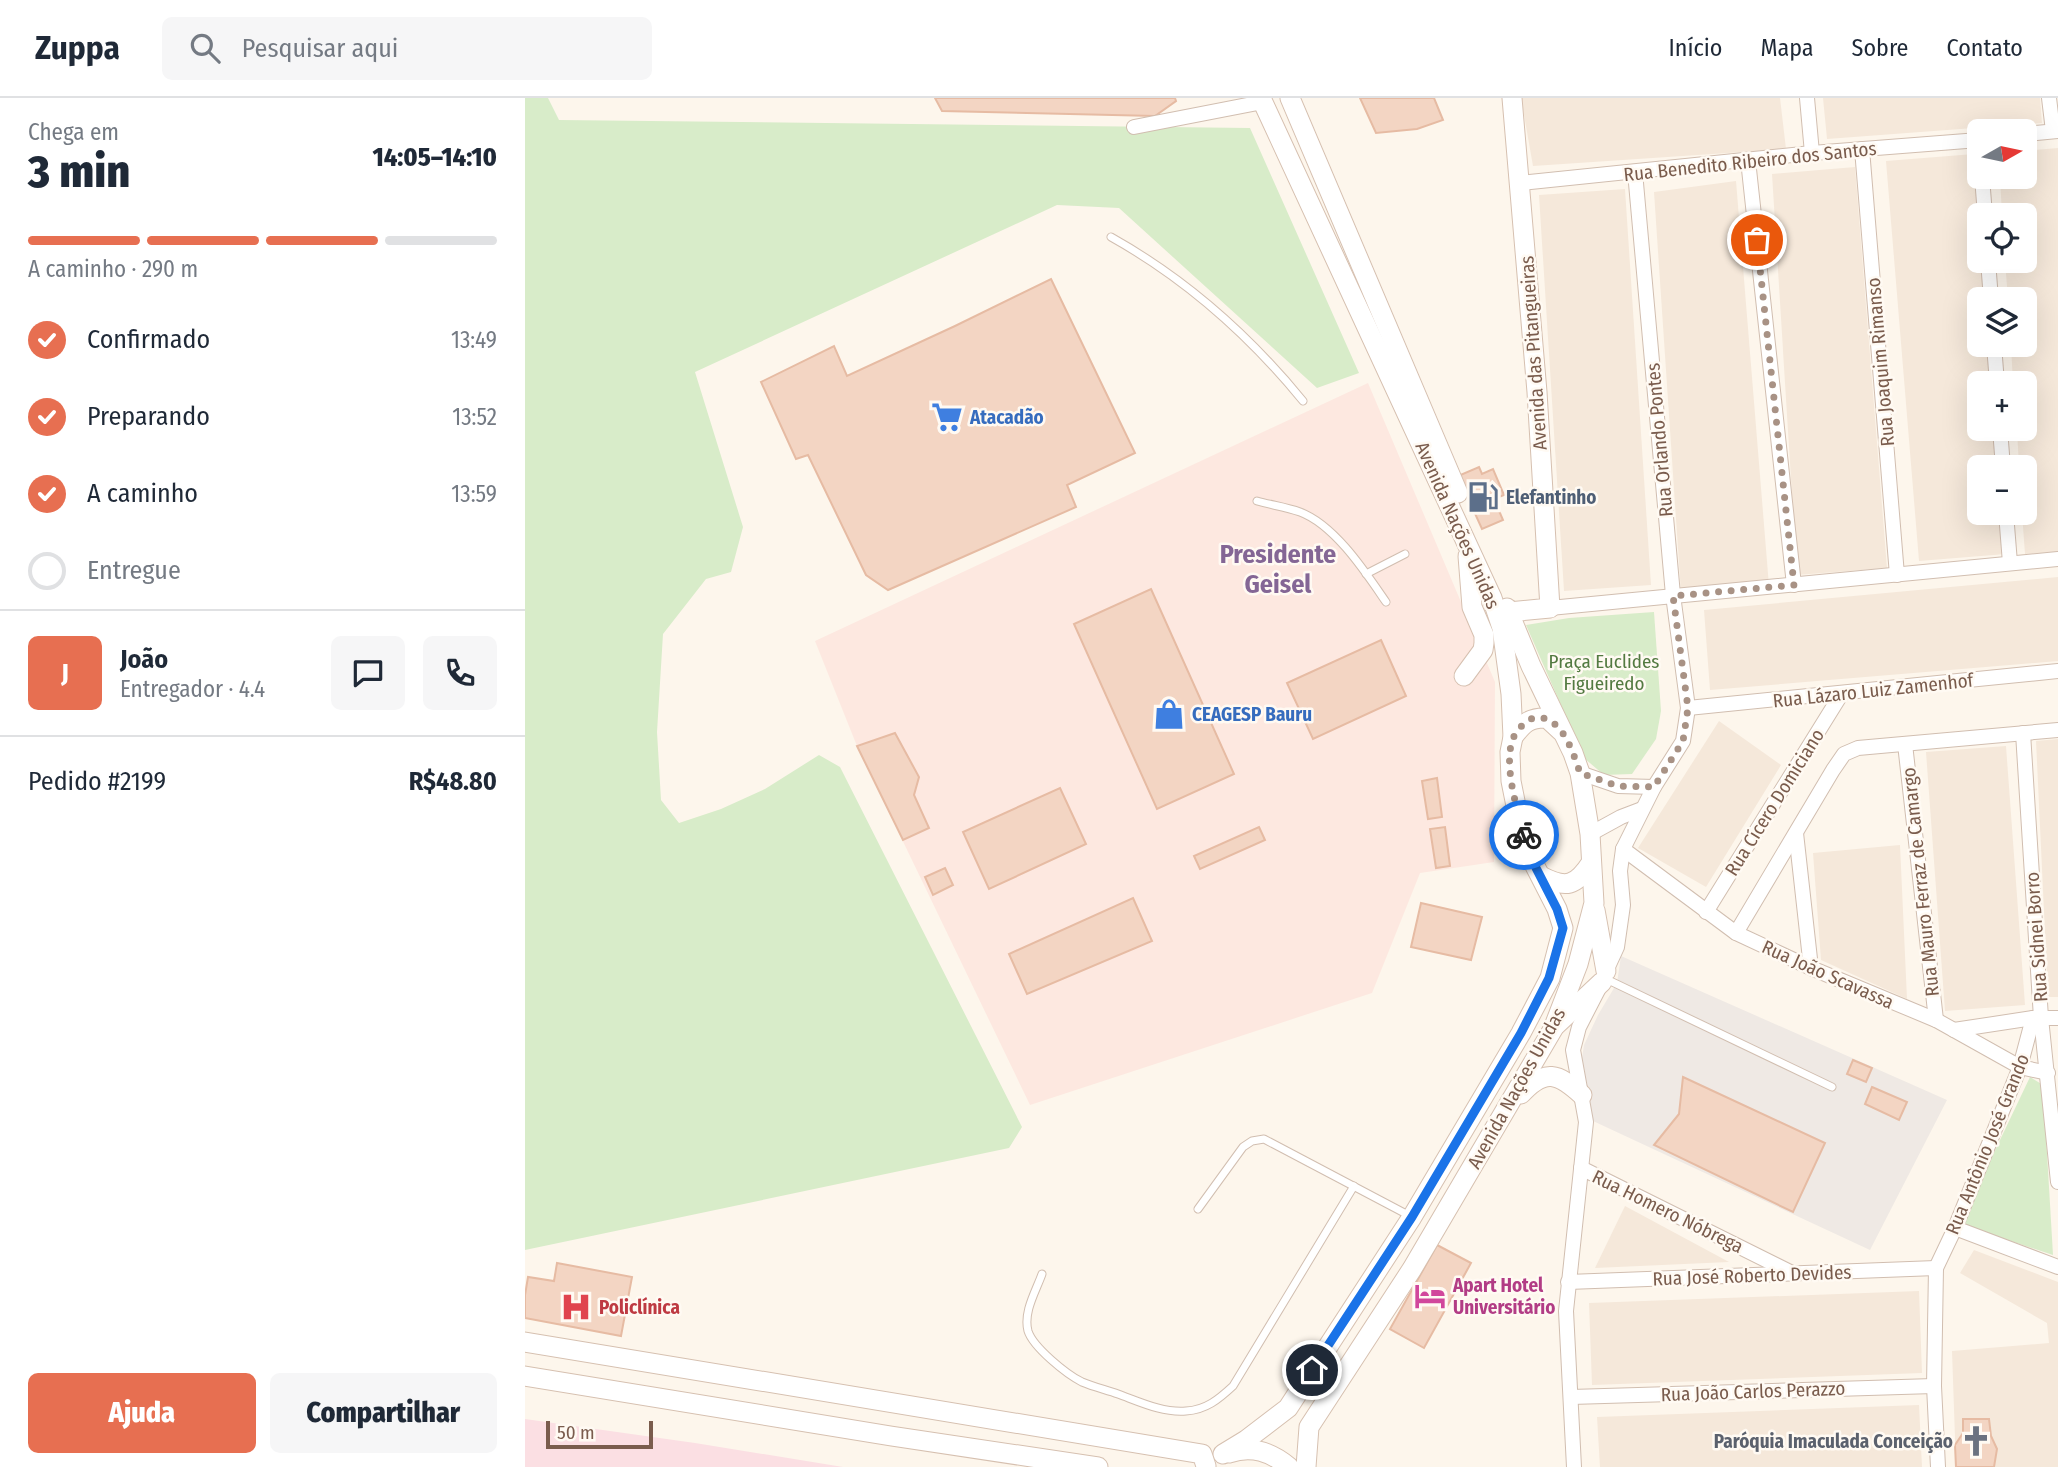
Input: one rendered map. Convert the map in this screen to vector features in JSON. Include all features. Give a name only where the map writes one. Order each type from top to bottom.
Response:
[{"type":"main road","name":"Avenida Nações Unidas","points":[[1290,98],[1531,666],[1573,753],[1580,773],[1590,834],[1594,903],[1578,964],[1553,1028],[1412,1269],[1309,1427],[1306,1467]]},
{"type":"main road","name":"Avenida das Pitangueiras","points":[[1512,98],[1537,392],[1550,608]]},
{"type":"main road","name":"Avenida Nações Unidas","points":[[1206,1466],[1288,1408],[1412,1217],[1521,1033],[1549,978],[1563,928],[1526,843],[1517,811],[1511,781],[1511,694],[1502,628],[1492,597],[1255,100]]},
{"type":"main road","points":[[1464,676],[1483,650],[1484,643],[1472,607],[1468,544]]},
{"type":"main road","points":[[1509,612],[1550,608]]},
{"type":"main road","points":[[1513,737],[1527,720],[1548,718],[1559,728],[1573,753]]},
{"type":"main road","points":[[1541,876],[1554,883],[1569,884],[1581,878],[1591,863]]},
{"type":"main road","points":[[1553,1028],[1604,977],[1594,903]]},
{"type":"main road","points":[[1506,1110],[1534,1080],[1549,1076],[1566,1081],[1582,1095]]},
{"type":"main road","points":[[525,1342],[1202,1454],[1206,1466]]},
{"type":"main road","points":[[525,1376],[1098,1467]]},
{"type":"main road","points":[[1223,1454],[1237,1450],[1258,1451],[1278,1458],[1289,1467]]},
{"type":"street","points":[[1807,98],[1812,153]]},
{"type":"street","points":[[2037,133],[2055,131],[2049,98]]},
{"type":"street","points":[[1134,127],[1213,104],[1255,100]]},
{"type":"street","name":"Rua Benedito Ribeiro dos Santos","points":[[1520,183],[1967,140]]},
{"type":"street","name":"Rua Joaquim Rimanso","points":[[1862,149],[1897,575]]},
{"type":"street","points":[[1748,160],[1794,585]]},
{"type":"street","name":"Rua Orlando Pontes","points":[[1623,849],[1654,787],[1683,741],[1688,708],[1673,596],[1635,172]]},
{"type":"street","points":[[2007,525],[2010,563]]},
{"type":"street","points":[[1550,608],[2058,559]]},
{"type":"street","name":"Rua Lázaro Luiz Zamenhof","points":[[1688,708],[2058,671]]},
{"type":"street","name":"Rua Cícero Domiciano","points":[[1706,912],[1842,692]]},
{"type":"street","points":[[1736,933],[1844,754],[1858,748],[2058,730]]},
{"type":"street","name":"Rua Sidnei Borro","points":[[2023,733],[2037,1018],[2047,1073],[2058,1182]]},
{"type":"street","name":"Rua Mauro Ferraz de Camargo","points":[[1905,744],[1936,1020]]},
{"type":"street","points":[[1580,773],[1618,786],[1654,787]]},
{"type":"street","points":[[1590,834],[1642,809]]},
{"type":"street","points":[[1796,833],[1811,968]]},
{"type":"street","points":[[1574,1467],[1566,1311],[1586,1122],[1573,1050],[1579,1027],[1618,947],[1623,905],[1620,871],[1623,849]]},
{"type":"street","name":"Rua João Scavassa","points":[[1623,849],[1736,933],[1811,968],[1936,1020],[2020,1067],[2047,1073]]},
{"type":"street","points":[[1954,1030],[2058,1017]]},
{"type":"street","name":"Rua Antônio José Grando","points":[[1936,1268],[1955,1228],[2037,1018]]},
{"type":"street","name":"Rua Homero Nóbrega","points":[[1581,1168],[1794,1273]]},
{"type":"street","points":[[1955,1228],[2058,1267]]},
{"type":"street","points":[[1936,1268],[1934,1386],[1938,1467]]},
{"type":"street","name":"Rua José Roberto Devides","points":[[1568,1282],[1936,1268]]},
{"type":"street","name":"Rua João Carlos Perazzo","points":[[1571,1397],[1934,1386]]},
{"type":"lane","points":[[1111,237],[1147,257],[1206,301],[1255,346],[1303,401]]},
{"type":"lane","points":[[1257,501],[1302,512],[1323,526],[1355,557],[1386,602]]},
{"type":"lane","points":[[1366,574],[1405,554]]},
{"type":"lane","points":[[1604,977],[1832,1087]]},
{"type":"lane","points":[[1198,1209],[1243,1147],[1252,1141],[1264,1139],[1412,1217]]},
{"type":"lane","points":[[1042,1274],[1026,1316],[1028,1331],[1034,1343],[1061,1367],[1081,1381],[1163,1410],[1202,1409],[1233,1386],[1354,1186]]},
{"type":"shaded area","points":[[1521,98],[1780,98],[1786,149],[1533,166]]},
{"type":"shaded area","points":[[1823,98],[2040,98],[2042,123],[2037,123],[2037,119],[1967,119],[1967,129],[1827,139]]},
{"type":"shaded area","points":[[2058,148],[2058,552],[2025,554],[2023,525],[2037,525],[2037,455],[2018,455],[2018,441],[2037,441],[2037,371],[2012,371],[2012,357],[2037,357],[2037,287],[2007,287],[2006,273],[2037,273],[2037,203],[2001,203],[2001,189],[2037,189],[2037,150]]},
{"type":"shaded area","points":[[1967,155],[1967,189],[1977,189],[1978,203],[1967,203],[1967,273],[1983,273],[1984,287],[1967,287],[1967,357],[1990,357],[1991,371],[1967,371],[1967,441],[1997,441],[1998,455],[1967,455],[1967,525],[2004,525],[2006,554],[1919,561],[1886,161]]},
{"type":"shaded area","points":[[1855,167],[1887,568],[1797,575],[1772,174]]},
{"type":"shaded area","points":[[1736,181],[1769,586],[1681,593],[1654,192]]},
{"type":"shaded area","points":[[1625,189],[1651,585],[1564,591],[1539,195]]},
{"type":"shaded area","name":"CEAGESP Bauru","points":[[1368,383],[1495,682],[1494,862],[1420,873],[1372,993],[1030,1105],[857,746],[815,641]]},
{"type":"shaded area","points":[[2058,577],[2058,661],[1710,690],[1704,610]]},
{"type":"shaded area","points":[[1719,721],[1781,765],[1706,887],[1638,848]]},
{"type":"shaded area","points":[[2058,739],[2058,997],[2048,997],[2036,741]]},
{"type":"shaded area","points":[[2006,746],[2025,1005],[1945,1011],[1926,752]]},
{"type":"shaded area","points":[[1900,845],[1907,999],[1821,960],[1813,853]]},
{"type":"shaded area","points":[[1621,956],[1947,1100],[1870,1250],[1593,1121],[1581,1065],[1584,1045],[1617,983]]},
{"type":"shaded area","points":[[1625,1206],[1729,1262],[1595,1268]]},
{"type":"shaded area","points":[[1974,1250],[2058,1282],[2058,1467],[1956,1467],[1952,1351],[2049,1343],[2047,1323],[1960,1273]]},
{"type":"shaded area","points":[[1919,1291],[1922,1373],[1592,1385],[1589,1303]]},
{"type":"shaded area","points":[[1919,1405],[1922,1467],[1600,1467],[1597,1417]]},
{"type":"shaded area","points":[[525,1419],[695,1443],[843,1467],[525,1467]]},
{"type":"green space","points":[[525,98],[548,98],[559,120],[1250,128],[1359,373],[1317,388],[1119,208],[1057,205],[695,372],[743,527],[731,572],[706,579],[663,634],[657,732],[661,800],[679,823],[721,809],[765,789],[819,755],[840,767],[1022,1127],[1009,1148],[525,1250]]},
{"type":"green space","name":"Praça Euclides Figueiredo","points":[[1654,612],[1661,711],[1656,739],[1632,774],[1604,775],[1584,758],[1526,625],[1569,618]]},
{"type":"green space","points":[[2030,1077],[2043,1085],[2053,1255],[1960,1224]]},
{"type":"building","points":[[935,98],[1175,98],[1176,101],[1155,116],[942,111]]},
{"type":"building","points":[[1360,98],[1434,98],[1443,120],[1417,129],[1376,133]]},
{"type":"building","name":"Atacadão","points":[[1051,279],[1135,453],[1067,485],[1076,507],[888,590],[866,575],[808,455],[796,459],[761,382],[834,346],[847,376]]},
{"type":"building","name":"Elefantinho","points":[[1479,467],[1482,474],[1493,469],[1504,495],[1494,499],[1503,520],[1482,529],[1458,476]]},
{"type":"building","points":[[1151,589],[1234,774],[1157,809],[1074,624]]},
{"type":"building","points":[[1381,640],[1406,696],[1313,739],[1287,683]]},
{"type":"building","points":[[895,733],[919,777],[914,795],[929,828],[903,840],[857,746]]},
{"type":"building","points":[[1437,778],[1442,817],[1428,819],[1422,781]]},
{"type":"building","points":[[1060,788],[1086,844],[989,889],[963,832]]},
{"type":"building","points":[[1259,827],[1265,840],[1200,869],[1194,856]]},
{"type":"building","points":[[1445,827],[1450,866],[1436,868],[1430,829]]},
{"type":"building","points":[[945,868],[953,885],[933,895],[925,877]]},
{"type":"building","points":[[1133,898],[1152,941],[1027,994],[1009,954]]},
{"type":"building","points":[[1421,903],[1482,917],[1471,960],[1411,947]]},
{"type":"building","points":[[1853,1060],[1872,1068],[1866,1082],[1847,1074]]},
{"type":"building","points":[[1683,1077],[1825,1143],[1793,1212],[1654,1145],[1679,1114]]},
{"type":"building","points":[[1872,1087],[1907,1102],[1899,1120],[1865,1104]]},
{"type":"building","name":"Apart Hotel Universitário","points":[[1437,1245],[1471,1263],[1424,1348],[1390,1329]]},
{"type":"building","name":"Policlínica","points":[[557,1263],[632,1277],[621,1336],[525,1318],[528,1277],[554,1281]]},
{"type":"building","name":"Paróquia Imaculada Conceição","points":[[1963,1419],[1989,1419],[1991,1436],[1997,1449],[1994,1467],[1956,1467],[1955,1445],[1963,1433]]},
{"type":"way so far","points":[[1524,835],[1511,781],[1510,752],[1513,737],[1527,720],[1548,718],[1559,728],[1573,753],[1580,773],[1618,786],[1654,787],[1683,741],[1688,708],[1673,596],[1794,585],[1757,240]]},
{"type":"place","name":"Atacadão","points":[[947,417]]},
{"type":"place","name":"Elefantinho","points":[[1483,497]]},
{"type":"place","name":"CEAGESP Bauru","points":[[1169,714]]},
{"type":"place","name":"Apart Hotel Universitário","points":[[1430,1296]]},
{"type":"place","name":"Policlínica","points":[[576,1307]]},
{"type":"place","name":"Paróquia Imaculada Conceição","points":[[1976,1441]]},
{"type":"district","name":"Presidente Geisel","points":[[1278,569]]},
{"type":"route","points":[[1312,1370],[1412,1217],[1521,1033],[1549,978],[1563,928],[1524,835]]}]
